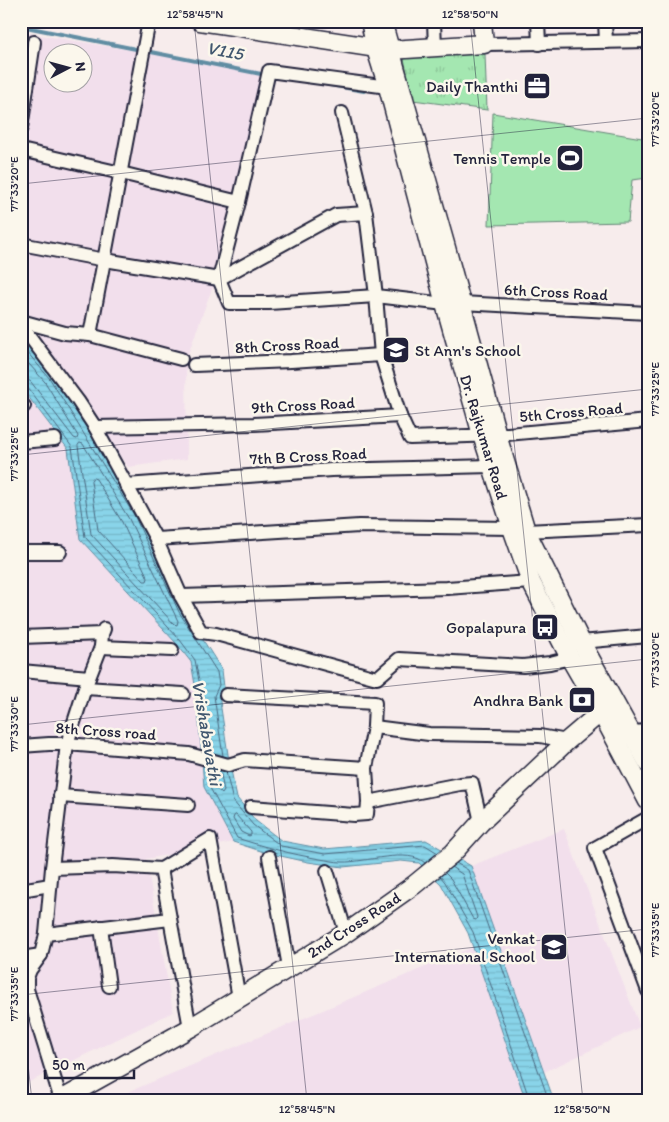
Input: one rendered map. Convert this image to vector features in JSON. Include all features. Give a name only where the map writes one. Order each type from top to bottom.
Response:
[{"type":"main road","points":[[200,21],[383,50],[484,44],[482,21]]},
{"type":"main road","name":"Dr. Rajkumar Road","points":[[370,21],[383,50],[490,435],[519,529],[531,582],[570,658],[608,708],[640,731],[648,763]]},
{"type":"main road","name":"Dr. Rajkumar Road","points":[[382,21],[383,50],[388,87],[453,304]]},
{"type":"main road","name":"Dr. Rajkumar Road","points":[[490,435],[492,466],[519,529],[581,642],[648,801]]},
{"type":"main road","name":"2nd Cross Road","points":[[60,1100],[190,1028],[346,933],[414,885],[453,853],[481,822],[566,741],[608,708]]},
{"type":"street","points":[[90,335],[149,21]]},
{"type":"street","points":[[434,21],[435,48]]},
{"type":"street","points":[[538,21],[539,44]]},
{"type":"street","points":[[605,21],[606,42]]},
{"type":"street","points":[[484,44],[648,40]]},
{"type":"street","points":[[21,128],[34,42]]},
{"type":"street","points":[[219,279],[268,76],[388,87]]},
{"type":"street","points":[[342,113],[366,213],[381,355],[400,416],[410,438],[490,435]]},
{"type":"street","points":[[21,150],[121,172],[239,202]]},
{"type":"street","points":[[21,244],[219,279],[336,215],[366,213]]},
{"type":"street","name":"6th Cross Road","points":[[219,279],[229,303],[269,304],[376,296],[453,304],[648,313]]},
{"type":"street","points":[[21,321],[65,333],[90,335],[180,359]]},
{"type":"street","points":[[21,326],[78,401],[95,427],[156,539],[181,596],[201,632],[216,634],[377,678],[399,659],[523,666],[570,658]]},
{"type":"street","name":"8th Cross Road","points":[[194,365],[291,362],[381,355]]},
{"type":"street","name":"9th Cross Road","points":[[95,427],[254,424],[400,416]]},
{"type":"street","name":"5th Cross Road","points":[[490,435],[648,421]]},
{"type":"street","points":[[21,442],[55,439]]},
{"type":"street","name":"7th B Cross Road","points":[[126,485],[331,470],[492,466]]},
{"type":"street","points":[[156,539],[359,526],[519,529],[648,525]]},
{"type":"street","points":[[21,552],[60,552]]},
{"type":"street","points":[[181,596],[447,588],[531,582]]},
{"type":"street","points":[[21,637],[102,636],[172,650]]},
{"type":"street","points":[[60,1100],[25,998],[27,978],[41,954],[46,934],[67,744],[102,636]]},
{"type":"street","points":[[581,642],[648,636]]},
{"type":"street","points":[[21,671],[87,683],[183,694]]},
{"type":"street","points":[[226,695],[375,703],[374,727],[366,768],[367,814],[354,815],[252,807]]},
{"type":"street","points":[[374,727],[430,734],[540,736],[566,741]]},
{"type":"street","name":"8th Cross road","points":[[21,746],[67,744],[189,754],[228,765],[244,760],[366,768]]},
{"type":"street","points":[[368,802],[472,783],[481,822]]},
{"type":"street","points":[[60,796],[188,805]]},
{"type":"street","points":[[648,818],[595,848],[648,991]]},
{"type":"street","points":[[52,868],[113,866],[160,869],[210,839],[239,998]]},
{"type":"street","points":[[269,857],[289,967]]},
{"type":"street","points":[[160,869],[190,1028]]},
{"type":"street","points":[[327,871],[346,933]]},
{"type":"street","points":[[21,890],[50,885]]},
{"type":"street","points":[[46,934],[170,919]]},
{"type":"street","points":[[100,927],[109,986]]},
{"type":"street","points":[[21,958],[41,954]]},
{"type":"shaded area","points":[[21,32],[82,42],[42,42],[42,92],[92,92],[92,44],[265,72],[230,245],[186,360],[187,459],[128,467],[21,320]]},
{"type":"shaded area","points":[[21,387],[68,449],[80,539],[176,643],[191,662],[197,696],[204,787],[233,842],[146,859],[173,1012],[21,1086]]},
{"type":"shaded area","name":"Venkat International School","points":[[564,829],[640,1027],[544,1072],[471,866]]},
{"type":"shaded area","points":[[473,947],[526,1101],[104,1101],[121,1095]]},
{"type":"green space","points":[[403,54],[485,54],[487,110],[413,100]]},
{"type":"green space","name":"Tennis Temple","points":[[493,113],[648,139],[648,178],[632,180],[628,222],[489,225]]},
{"type":"water","name":"Vrishabavathi","points":[[21,337],[54,375],[139,513],[184,610],[222,670],[224,687],[219,695],[229,761],[237,798],[256,821],[282,841],[324,849],[426,840],[471,866],[553,1098],[556,1101],[526,1101],[468,933],[441,884],[419,863],[401,861],[343,867],[267,853],[233,842],[204,787],[197,696],[191,662],[176,643],[80,539],[68,449],[21,387]]},
{"type":"waterway","name":"V115","points":[[21,26],[266,75]]},
{"type":"waterway","name":"V115","points":[[330,85],[364,91]]},
{"type":"place","name":"Daily Thanthi","points":[[537,86]]},
{"type":"place","name":"Tennis Temple","points":[[570,158]]},
{"type":"place","name":"St Ann's School","points":[[396,350]]},
{"type":"place","name":"Gopalapura","points":[[545,627]]},
{"type":"place","name":"Andhra Bank","points":[[582,700]]},
{"type":"place","name":"Venkat International School","points":[[554,947]]}]
